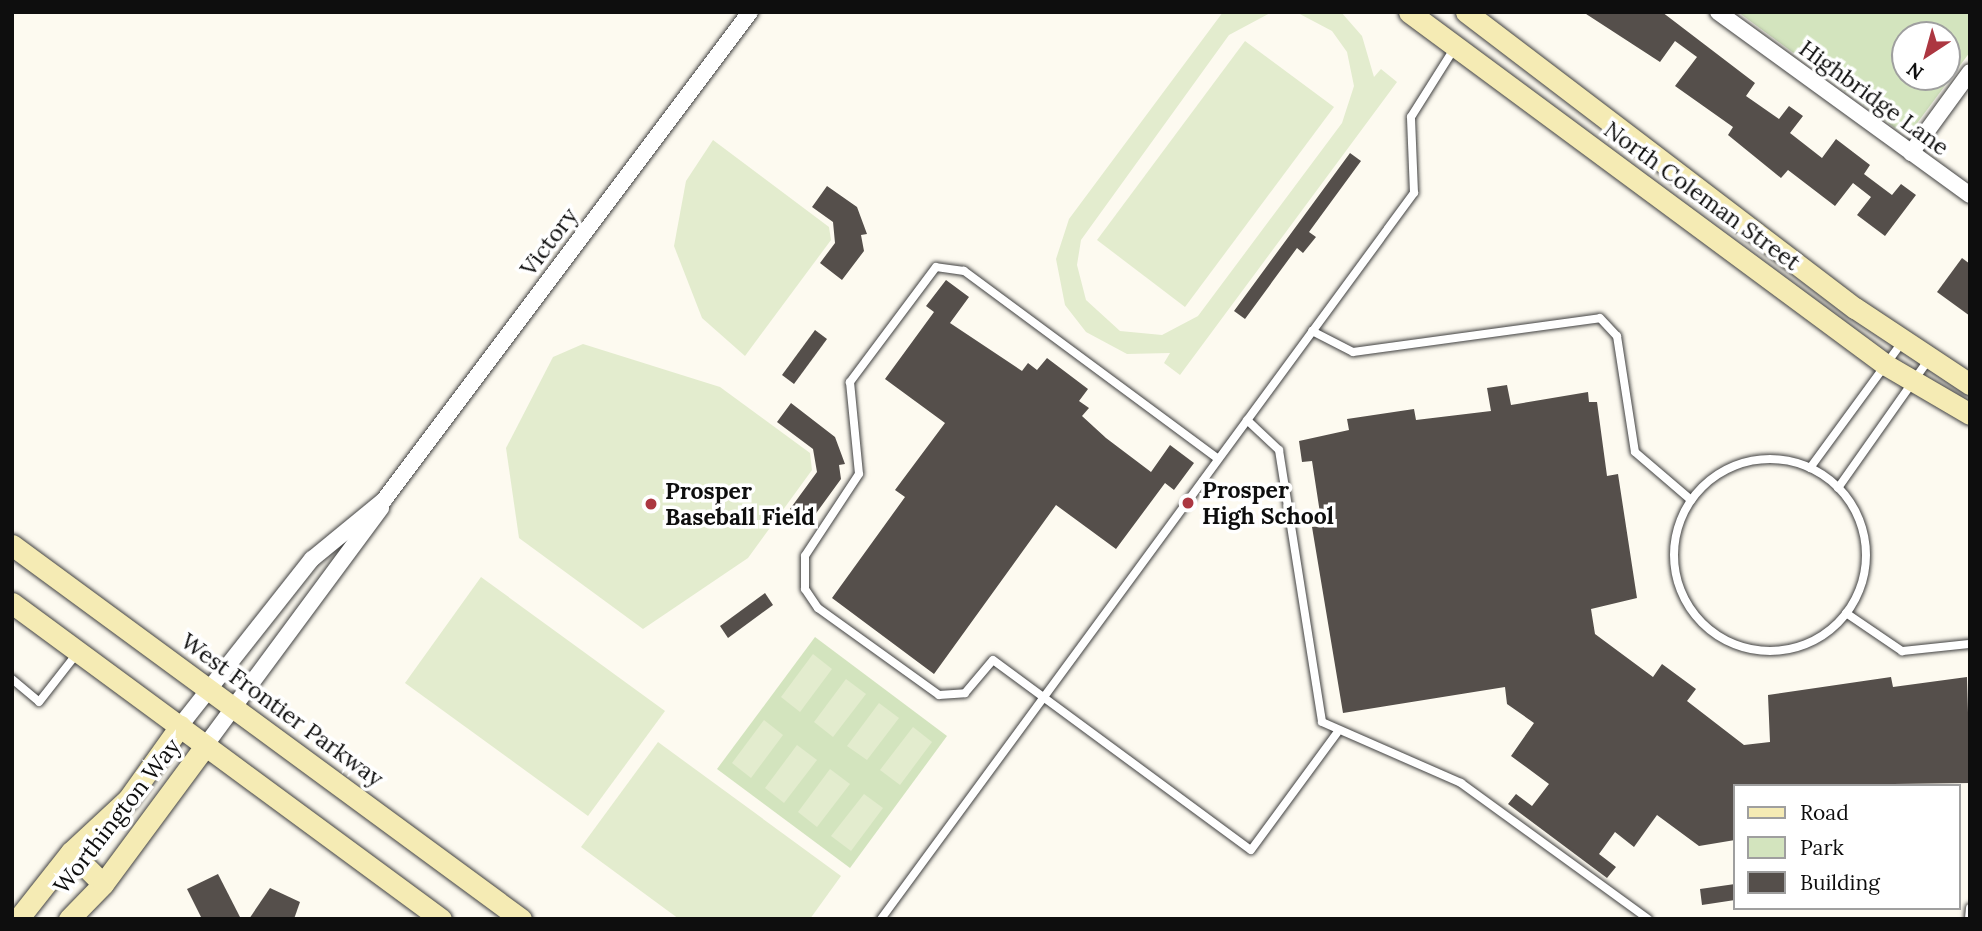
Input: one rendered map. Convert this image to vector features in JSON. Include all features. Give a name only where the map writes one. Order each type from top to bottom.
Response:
[{"type":"street","name":"Victory","points":[[205,746],[384,500],[750,12]]},
{"type":"street","name":"North Coleman Street","points":[[1409,12],[1886,365],[1970,414]]},
{"type":"street","name":"Highbridge Lane","points":[[1718,12],[1970,195]]},
{"type":"street","name":"North Coleman Street","points":[[1474,14],[1903,341],[1970,384]]},
{"type":"street","points":[[1455,47],[1474,14]]},
{"type":"street","points":[[1911,153],[1970,72]]},
{"type":"street","name":"Victory","points":[[180,726],[207,688],[312,559],[384,500]]},
{"type":"street","name":"West Frontier Parkway","points":[[12,545],[521,919]]},
{"type":"street","points":[[12,603],[442,919]]},
{"type":"street","name":"Worthington Way","points":[[18,919],[71,852],[128,799],[180,726]]},
{"type":"street","name":"Worthington Way","points":[[69,919],[103,884],[205,746]]},
{"type":"street","points":[[71,852],[103,884]]},
{"type":"lane","points":[[881,919],[1040,695],[1414,193],[1411,117],[1455,47]]},
{"type":"lane","points":[[1217,458],[964,271],[940,266],[926,275],[850,382],[859,474],[809,548],[802,581],[818,608],[939,695],[965,693],[993,660],[1251,850],[1337,733]]},
{"type":"lane","points":[[1312,331],[1353,352],[1600,318],[1617,337],[1635,452],[1691,500]]},
{"type":"lane","points":[[1811,468],[1903,341]]},
{"type":"lane","points":[[1838,488],[1929,359]]},
{"type":"lane","points":[[1247,420],[1279,450],[1319,715],[1337,733],[1461,783],[1648,919]]},
{"type":"lane","points":[[1778,460],[1811,468],[1838,488],[1858,517],[1866,551],[1861,585],[1846,613],[1814,640],[1780,650],[1739,646],[1713,631],[1692,611],[1676,574],[1675,537],[1691,500],[1714,477],[1744,463],[1778,460]]},
{"type":"lane","points":[[1846,613],[1902,651],[1970,644]]},
{"type":"lane","points":[[12,679],[39,702],[78,653]]},
{"type":"lane","points":[[1969,919],[1970,908]]},
{"type":"green space","points":[[1223,12],[1272,12],[1229,35],[1081,240],[1077,265],[1086,300],[1120,331],[1162,335],[1198,316],[1342,123],[1354,86],[1347,52],[1332,31],[1296,12],[1341,12],[1362,36],[1374,77],[1381,69],[1397,82],[1180,375],[1164,363],[1170,353],[1127,354],[1086,332],[1065,305],[1056,259],[1069,219]]},
{"type":"green space","points":[[1738,12],[1970,12],[1970,52],[1961,64],[1961,21],[1891,21],[1891,91],[1941,91],[1912,130],[1899,131]]},
{"type":"green space","points":[[1245,41],[1334,107],[1185,307],[1097,240]]},
{"type":"green space","points":[[713,140],[829,227],[831,240],[745,356],[702,318],[674,246],[686,181]]},
{"type":"green space","name":"Prosper Baseball Field","points":[[583,344],[720,387],[810,453],[812,470],[748,558],[643,629],[519,538],[506,448],[553,357]]},
{"type":"green space","points":[[481,577],[665,711],[588,816],[405,683]]},
{"type":"green space","points":[[815,637],[947,736],[850,868],[717,769]]},
{"type":"green space","points":[[813,654],[832,669],[800,712],[781,697]]},
{"type":"green space","points":[[846,679],[866,694],[833,737],[814,722]]},
{"type":"green space","points":[[879,703],[899,718],[867,760],[847,746]]},
{"type":"green space","points":[[764,720],[783,735],[751,778],[732,763]]},
{"type":"green space","points":[[913,727],[932,742],[900,785],[880,770]]},
{"type":"green space","points":[[658,742],[841,876],[810,919],[679,919],[581,847]]},
{"type":"green space","points":[[797,745],[817,760],[784,803],[765,788]]},
{"type":"green space","points":[[830,769],[850,784],[817,827],[798,812]]},
{"type":"green space","points":[[864,794],[883,808],[851,851],[831,836]]},
{"type":"building","points":[[1583,12],[1662,12],[1755,83],[1746,96],[1779,119],[1789,106],[1803,116],[1790,133],[1822,158],[1836,139],[1870,165],[1864,174],[1892,195],[1901,184],[1916,195],[1885,236],[1857,215],[1871,197],[1853,183],[1835,206],[1788,170],[1781,178],[1728,135],[1733,127],[1675,86],[1697,57],[1675,41],[1660,62]]},
{"type":"building","points":[[1350,153],[1361,161],[1309,232],[1316,237],[1303,253],[1297,248],[1245,319],[1234,311]]},
{"type":"building","points":[[827,186],[857,207],[867,234],[861,235],[864,251],[842,280],[820,263],[835,243],[833,222],[812,207]]},
{"type":"building","points":[[1962,258],[1970,264],[1970,316],[1937,292]]},
{"type":"building","points":[[946,280],[969,297],[950,323],[1022,371],[1028,363],[1037,370],[1047,358],[1088,389],[1079,401],[1089,408],[1082,416],[1151,472],[1170,445],[1194,463],[1174,490],[1165,483],[1116,549],[1056,505],[934,674],[832,598],[905,497],[895,490],[945,423],[885,379],[934,312],[926,306]]},
{"type":"building","points":[[815,330],[827,339],[794,384],[782,375]]},
{"type":"building","points":[[1507,385],[1511,405],[1588,392],[1589,402],[1597,402],[1607,476],[1618,474],[1637,598],[1591,609],[1595,634],[1653,677],[1662,664],[1696,689],[1687,701],[1744,745],[1770,742],[1768,695],[1891,677],[1893,687],[1967,677],[1970,783],[1734,784],[1734,840],[1699,846],[1657,815],[1634,847],[1615,832],[1599,854],[1616,867],[1607,878],[1508,804],[1516,794],[1532,806],[1549,784],[1511,756],[1534,723],[1507,704],[1505,687],[1343,713],[1312,527],[1322,526],[1312,461],[1302,462],[1299,441],[1349,430],[1347,419],[1414,409],[1416,420],[1491,411],[1487,388]]},
{"type":"building","points":[[791,403],[835,437],[845,464],[839,465],[841,479],[809,523],[790,509],[817,472],[813,449],[777,422]]},
{"type":"building","points":[[765,593],[773,605],[728,638],[720,626]]},
{"type":"building","points":[[218,874],[241,919],[202,919],[187,889]]},
{"type":"building","points":[[1734,884],[1734,900],[1702,905],[1700,889]]},
{"type":"building","points":[[270,888],[300,902],[294,919],[249,919]]},
{"type":"place","name":"Prosper High School","points":[[1188,503]]},
{"type":"place","name":"Prosper Baseball Field","points":[[651,504]]}]
